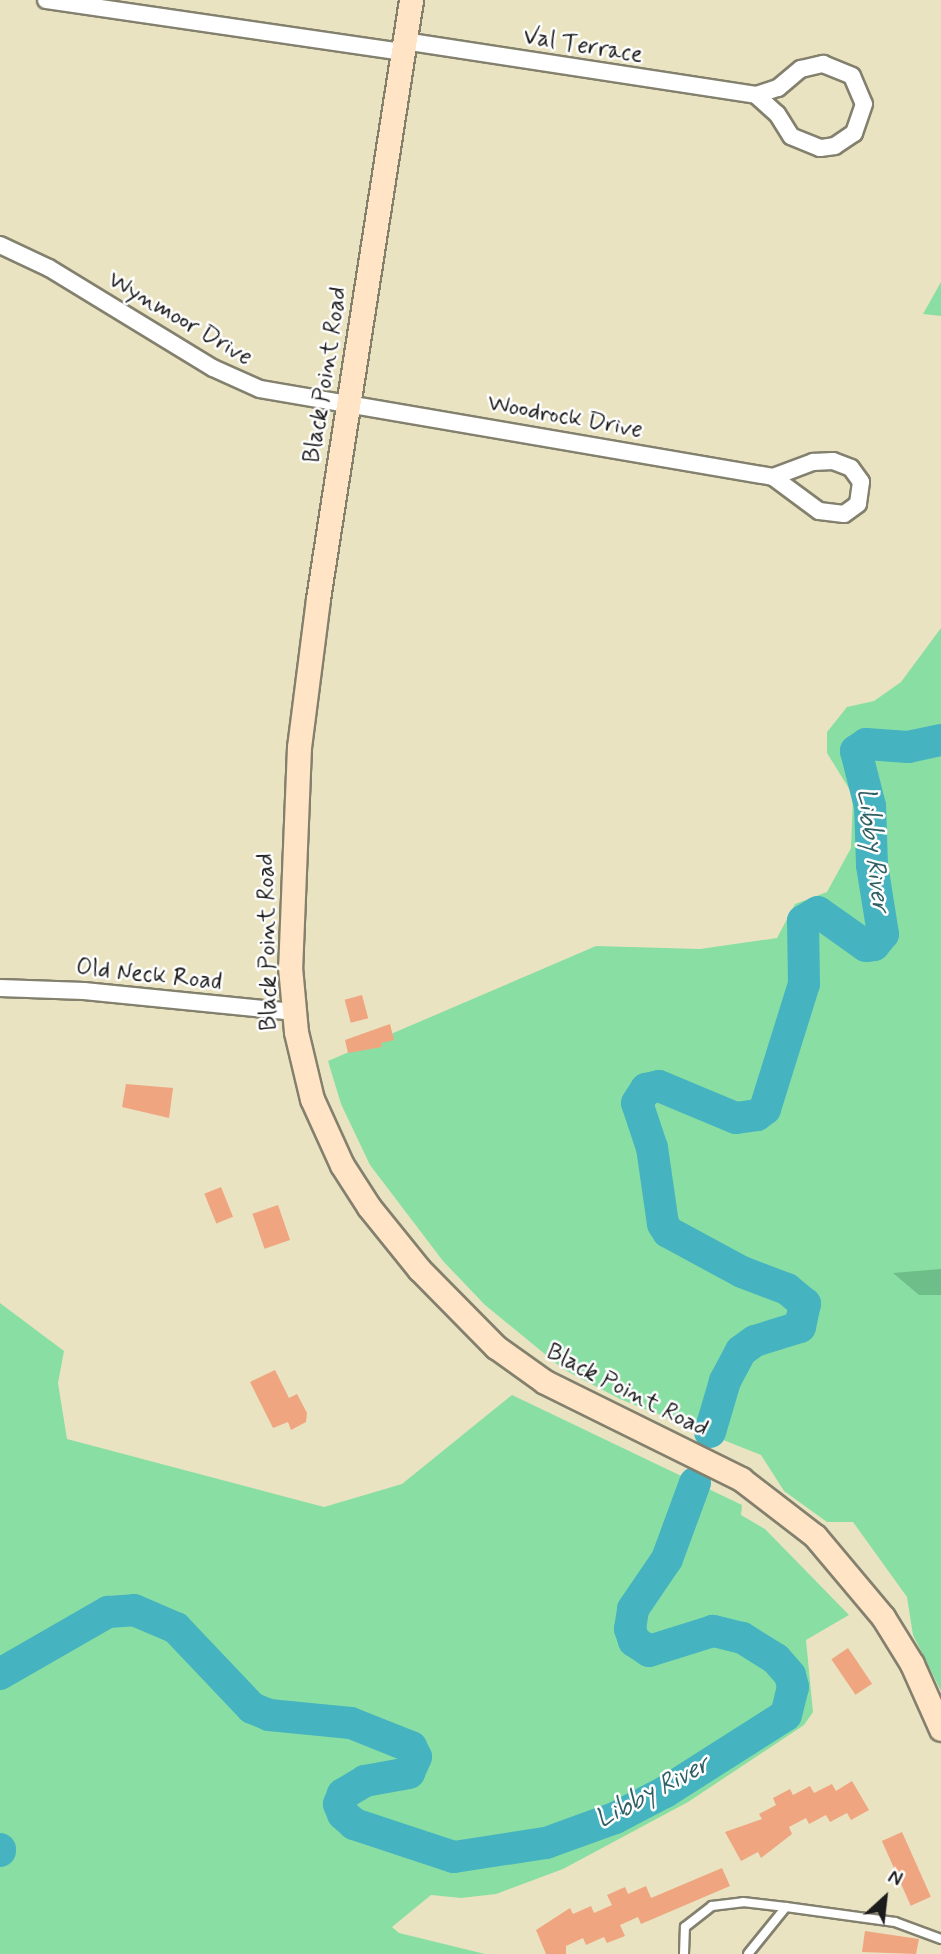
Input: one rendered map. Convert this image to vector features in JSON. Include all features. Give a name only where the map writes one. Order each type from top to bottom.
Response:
[{"type":"main road","name":"Black Point Road","points":[[411,0],[348,402],[298,761],[290,947],[293,1012],[304,1072],[322,1127],[349,1177],[419,1269],[491,1342],[534,1375],[716,1465],[796,1518],[865,1590],[912,1664],[941,1729]]},
{"type":"street","name":"Val Terrace","points":[[46,0],[757,95]]},
{"type":"street","points":[[831,65],[857,82],[864,112],[855,133],[842,143],[812,148],[791,136],[777,114],[757,95],[778,88],[808,66],[831,65]]},
{"type":"street","name":"Wynmoor Drive","points":[[0,245],[49,268],[231,378],[260,389],[348,402]]},
{"type":"street","name":"Woodrock Drive","points":[[348,402],[774,477],[827,514],[850,512],[862,494],[854,471],[835,461],[813,462],[774,477]]},
{"type":"street","name":"Old Neck Road","points":[[0,988],[83,991],[293,1012]]},
{"type":"lane","points":[[684,1954],[685,1927],[712,1906],[743,1902],[895,1922],[941,1939]]},
{"type":"lane","points":[[748,1954],[786,1907]]},
{"type":"green space","points":[[941,282],[941,316],[923,314]]},
{"type":"green space","points":[[941,628],[941,1275],[919,1295],[941,1295],[941,1691],[913,1635],[907,1597],[853,1522],[827,1522],[784,1491],[761,1455],[620,1399],[563,1369],[485,1305],[443,1261],[370,1165],[341,1104],[328,1061],[596,946],[700,949],[777,938],[795,904],[827,892],[851,848],[853,795],[827,753],[827,732],[847,707],[874,701],[901,682]]},
{"type":"green space","points":[[941,1269],[941,1295],[919,1295],[893,1273]]},
{"type":"green space","points":[[0,1303],[64,1351],[58,1383],[67,1439],[324,1507],[402,1484],[512,1395],[742,1505],[741,1515],[765,1529],[849,1615],[806,1640],[813,1712],[804,1725],[688,1802],[563,1869],[496,1894],[461,1898],[431,1895],[392,1927],[399,1933],[485,1954],[0,1954]]},
{"type":"building","points":[[362,995],[368,1018],[351,1023],[345,1000]]},
{"type":"building","points":[[390,1024],[394,1040],[381,1043],[382,1047],[348,1053],[345,1040]]},
{"type":"building","points":[[126,1084],[173,1088],[169,1118],[122,1107]]},
{"type":"building","points":[[221,1187],[233,1217],[216,1223],[204,1194]]},
{"type":"building","points":[[278,1205],[290,1240],[265,1249],[252,1214]]},
{"type":"building","points":[[275,1370],[289,1398],[297,1394],[307,1413],[306,1422],[291,1430],[288,1422],[273,1428],[250,1382]]},
{"type":"building","points":[[848,1648],[872,1684],[855,1695],[831,1659]]},
{"type":"building","points":[[852,1781],[869,1810],[851,1820],[847,1813],[830,1822],[826,1815],[809,1824],[806,1818],[789,1827],[792,1834],[761,1858],[758,1852],[741,1861],[725,1832],[762,1819],[759,1814],[776,1805],[773,1798],[790,1789],[793,1795],[810,1786],[814,1793],[832,1784],[836,1791]]},
{"type":"building","points":[[902,1832],[931,1897],[911,1906],[882,1841]]},
{"type":"building","points":[[722,1868],[730,1886],[641,1924],[638,1917],[620,1925],[625,1936],[607,1943],[604,1937],[586,1945],[583,1938],[566,1946],[566,1954],[546,1954],[536,1930],[570,1908],[573,1914],[591,1906],[594,1913],[612,1905],[607,1895],[625,1887],[628,1894],[646,1886],[651,1898]]},
{"type":"building","points":[[865,1931],[919,1939],[916,1954],[862,1952]]},
{"type":"waterway","name":"Libby River","points":[[710,1432],[725,1381],[741,1351],[755,1341],[800,1327],[805,1304],[787,1289],[742,1272],[668,1232],[663,1224],[652,1148],[637,1103],[646,1089],[659,1086],[736,1118],[757,1115],[765,1109],[804,984],[803,921],[818,912],[866,946],[874,945],[883,934],[872,865],[870,806],[856,751],[866,744],[908,747],[941,740]]},
{"type":"waterway","name":"Libby River","points":[[0,1674],[108,1612],[134,1610],[176,1628],[252,1708],[269,1715],[351,1723],[411,1747],[416,1757],[409,1773],[365,1781],[343,1794],[339,1804],[343,1814],[354,1824],[454,1857],[546,1843],[615,1818],[665,1792],[786,1715],[793,1687],[790,1675],[776,1659],[742,1638],[713,1631],[649,1651],[634,1641],[630,1629],[633,1609],[667,1559],[695,1483]]}]
